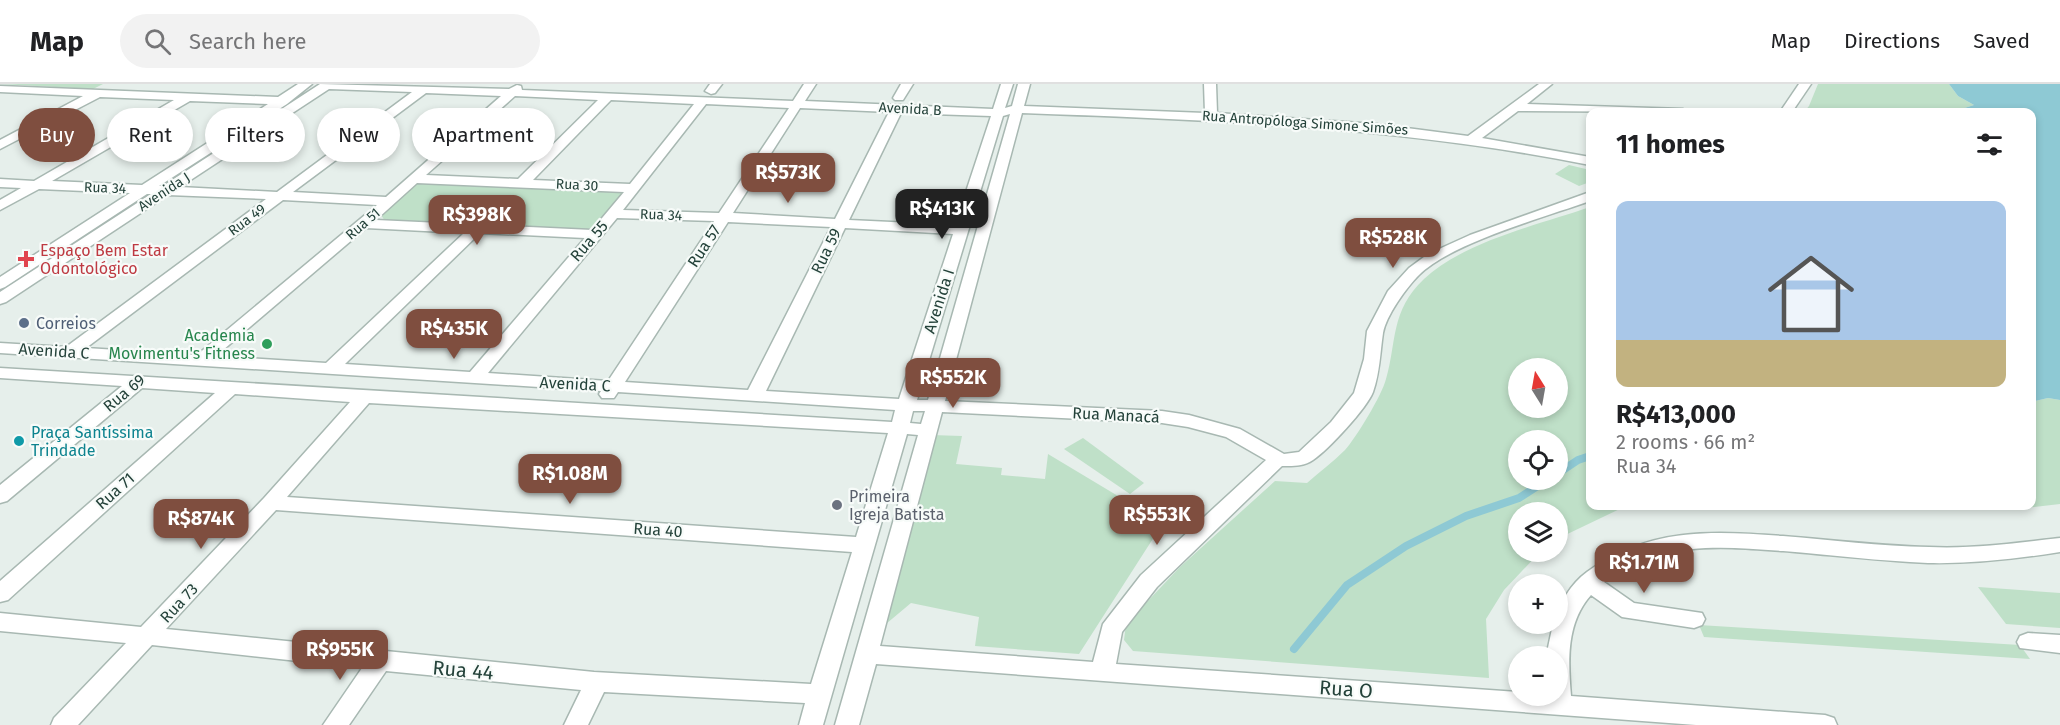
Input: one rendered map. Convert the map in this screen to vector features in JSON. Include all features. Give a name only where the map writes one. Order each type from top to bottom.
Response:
[{"type":"street","name":"Avenida J","points":[[0,284],[142,189],[306,84]]},
{"type":"street","name":"Avenida J","points":[[0,299],[327,84]]},
{"type":"street","name":"Avenida B","points":[[327,84],[423,89],[616,89],[804,94],[898,104],[1005,108]]},
{"type":"street","name":"Avenida B","points":[[542,84],[616,89]]},
{"type":"street","name":"Rua 59","points":[[755,394],[907,84]]},
{"type":"street","name":"Avenida I","points":[[847,725],[935,406],[1005,108],[1007,84]]},
{"type":"street","name":"Avenida I","points":[[810,725],[866,545],[906,405],[962,230],[1005,108],[1024,84]]},
{"type":"street","points":[[1210,84],[1211,116]]},
{"type":"street","points":[[1473,138],[1518,107],[1546,84]]},
{"type":"street","points":[[1790,108],[1805,84]]},
{"type":"street","name":"Rua 51","points":[[200,361],[363,224],[517,88]]},
{"type":"street","name":"Rua 49","points":[[72,351],[423,89]]},
{"type":"street","points":[[522,183],[616,89]]},
{"type":"street","points":[[3,91],[303,101]]},
{"type":"street","name":"Rua 55","points":[[474,379],[613,214],[710,92]]},
{"type":"street","points":[[0,145],[97,93]]},
{"type":"street","name":"Rua 57","points":[[598,409],[804,94]]},
{"type":"street","points":[[0,206],[186,98]]},
{"type":"street","points":[[1518,107],[1586,109]]},
{"type":"street","name":"Rua Antropóloga Simone Simões","points":[[1005,108],[1336,123],[1473,138],[1586,160]]},
{"type":"street","name":"Rua 30","points":[[415,179],[632,188]]},
{"type":"street","name":"Rua 34","points":[[0,183],[389,201]]},
{"type":"street","points":[[1102,673],[1111,630],[1149,580],[1283,460],[1305,456],[1338,426],[1363,394],[1373,358],[1375,331],[1396,291],[1414,272],[1433,257],[1474,237],[1586,197]]},
{"type":"street","name":"Rua 34","points":[[613,214],[722,217],[962,230]]},
{"type":"street","points":[[363,224],[594,234]]},
{"type":"street","points":[[331,368],[476,230]]},
{"type":"street","name":"Avenida C","points":[[0,348],[935,406]]},
{"type":"street","name":"Rua 69","points":[[0,496],[165,359]]},
{"type":"street","name":"Avenida C","points":[[0,373],[364,398],[598,409],[928,430]]},
{"type":"street","name":"Rua 71","points":[[0,594],[231,388]]},
{"type":"street","name":"Rua 73","points":[[63,725],[271,503],[364,398]]},
{"type":"street","name":"Rua Manacá","points":[[935,406],[1129,415],[1190,421],[1233,434],[1283,460]]},
{"type":"street","name":"Rua 40","points":[[271,503],[866,545]]},
{"type":"street","points":[[1559,646],[1568,612],[1588,581],[1629,556],[1666,545],[1707,539],[1912,555],[1974,554],[2060,545]]},
{"type":"street","points":[[1588,581],[1630,611],[1694,619]]},
{"type":"street","name":"Rua 44","points":[[0,622],[148,635],[379,662],[597,682],[820,694]]},
{"type":"street","points":[[2028,642],[2060,644]]},
{"type":"street","name":"Rua O","points":[[866,654],[1102,673],[1508,700]]},
{"type":"street","points":[[335,725],[379,662]]},
{"type":"street","points":[[576,725],[597,682]]},
{"type":"street","name":"Rua O","points":[[1568,704],[1825,725]]},
{"type":"green space","points":[[0,84],[103,84],[93,89]]},
{"type":"green space","points":[[1818,84],[1949,84],[1958,96],[1974,105],[1965,108],[1807,108]]},
{"type":"green space","points":[[1569,165],[1586,169],[1586,183],[1579,186],[1555,174]]},
{"type":"green space","points":[[428,180],[618,188],[623,193],[596,227],[579,231],[385,221],[381,215],[417,184]]},
{"type":"green space","points":[[1586,208],[1586,510],[1618,510],[1568,534],[1568,502],[1508,502],[1508,562],[1531,562],[1519,574],[1508,574],[1508,586],[1486,619],[1489,678],[1133,651],[1124,640],[1126,624],[1180,567],[1275,481],[1307,483],[1350,444],[1384,386],[1396,327],[1405,303],[1413,291],[1424,279],[1460,254],[1503,236]]},
{"type":"green space","points":[[2048,398],[2060,400],[2060,504],[2036,507],[2036,401]]},
{"type":"green space","points":[[931,435],[962,436],[956,464],[1002,468],[1001,475],[1045,479],[1048,454],[1163,523],[1079,654],[975,646],[979,617],[911,603],[880,629]]},
{"type":"green space","points":[[1083,438],[1144,483],[1130,494],[1064,449]]},
{"type":"green space","points":[[1978,587],[2060,593],[2060,628],[2006,624]]},
{"type":"green space","points":[[1699,625],[2020,645],[2030,659],[1704,637]]},
{"type":"water","points":[[1949,84],[2060,84],[2060,400],[2048,398],[2036,401],[2036,108],[1965,108],[1974,105],[1958,96]]},
{"type":"waterway","points":[[1568,467],[1586,457]]},
{"type":"waterway","points":[[1294,649],[1347,585],[1406,546],[1466,516],[1519,498],[1531,490]]},
{"type":"place","name":"Espaço Bem Estar Odontológico","points":[[26,259]]},
{"type":"place","name":"Correios","points":[[24,323]]},
{"type":"place","name":"Academia Movimentu's Fitness","points":[[267,344]]},
{"type":"place","name":"Praça Santíssima Trindade","points":[[19,441]]},
{"type":"place","name":"Primeira Igreja Batista","points":[[837,505]]}]
